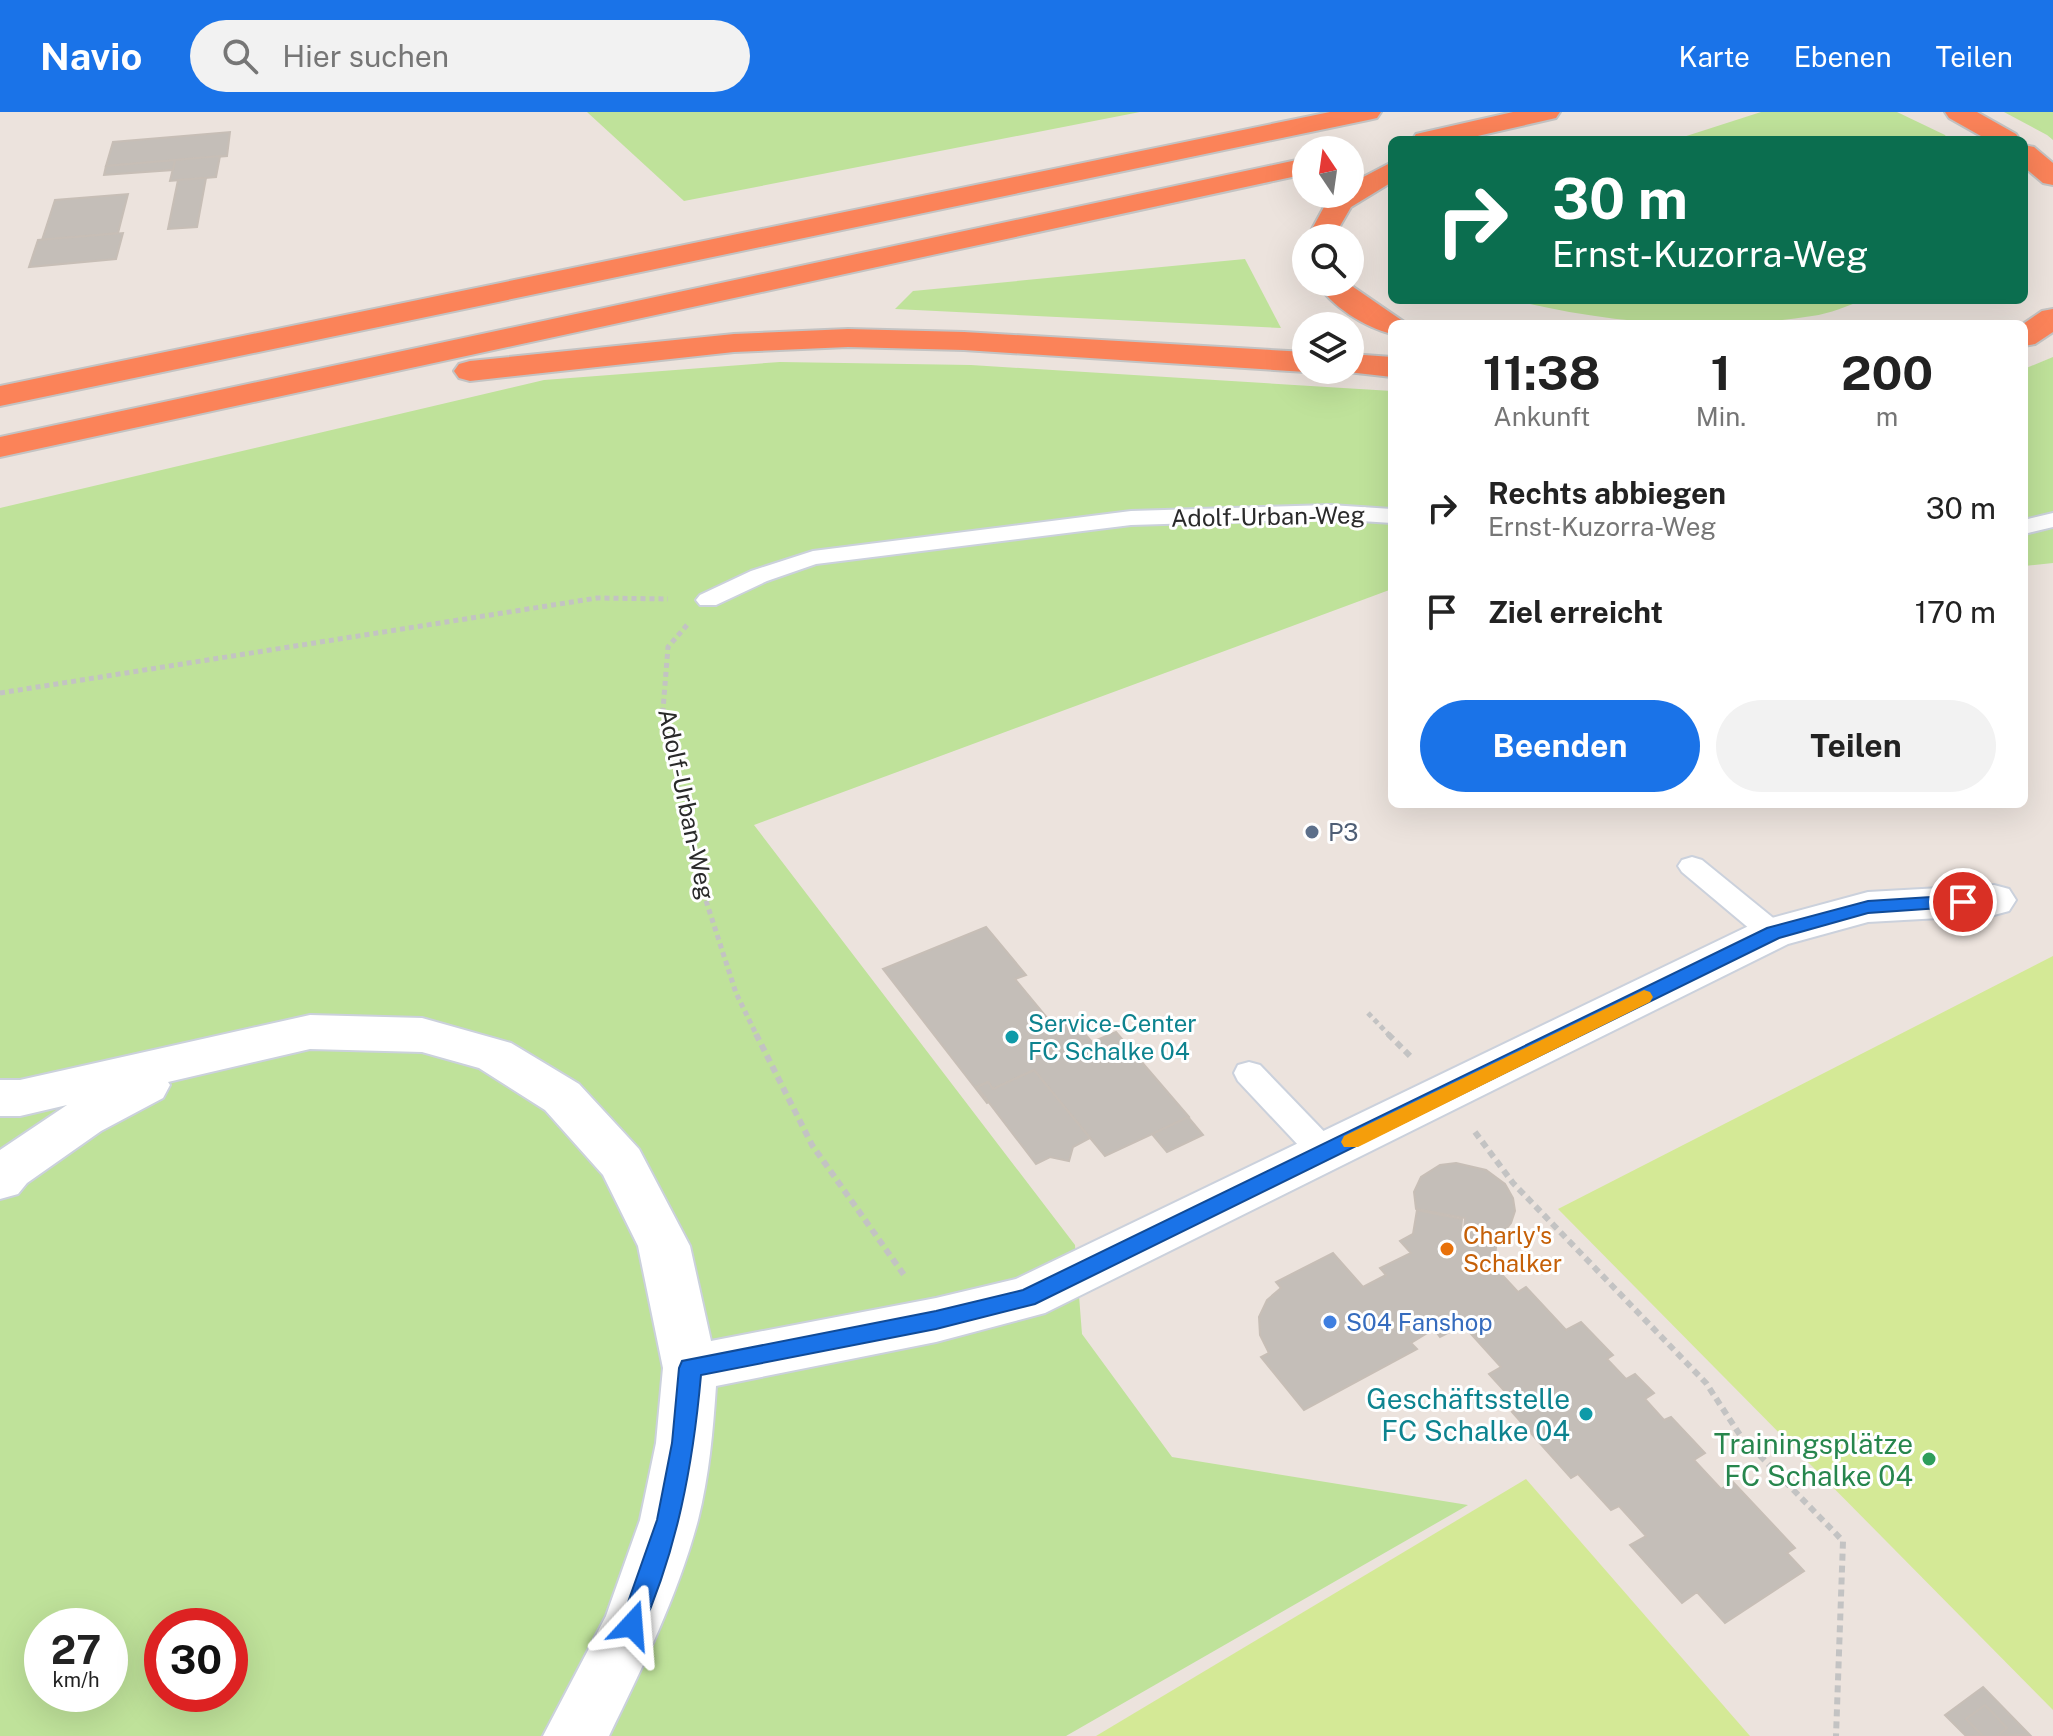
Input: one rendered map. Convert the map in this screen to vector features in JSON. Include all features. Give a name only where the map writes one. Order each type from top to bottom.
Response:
[{"type":"highway","points":[[1444,136],[1547,112]]},
{"type":"highway","points":[[1958,112],[2000,136]]},
{"type":"highway","points":[[0,396],[1360,113]]},
{"type":"highway","points":[[1468,136],[1490,126]]},
{"type":"highway","points":[[1327,224],[1340,202],[1387,156]]},
{"type":"highway","points":[[2028,156],[2053,177]]},
{"type":"highway","points":[[0,447],[1292,169]]},
{"type":"highway","points":[[1343,296],[1388,323]]},
{"type":"highway","points":[[2028,335],[2042,329],[2053,318]]},
{"type":"highway","points":[[221,399],[719,344],[848,338],[964,341],[1292,361]]},
{"type":"highway","points":[[1364,365],[1388,367]]},
{"type":"street","points":[[690,1368],[936,1320],[1027,1298],[1773,933],[1868,907],[1994,900]]},
{"type":"street","points":[[0,1098],[20,1098],[310,1032],[422,1035],[494,1055],[562,1097],[622,1163],[664,1246],[690,1368],[684,1443],[669,1520],[632,1625],[582,1733]]},
{"type":"street","points":[[0,1180],[10,1169],[84,1118],[197,1057]]},
{"type":"lane","name":"Adolf-Urban-Weg","points":[[708,600],[759,576],[813,558],[1115,520],[1330,512],[1388,516]]},
{"type":"lane","points":[[2028,526],[2053,520]]},
{"type":"lane","points":[[1692,866],[1773,933]]},
{"type":"lane","points":[[1249,1073],[1326,1154]]},
{"type":"path","points":[[0,693],[597,598],[708,600]]},
{"type":"path","name":"Adolf-Urban-Weg","points":[[708,600],[668,647],[663,710],[702,891],[736,993],[812,1145],[936,1320]]},
{"type":"path","points":[[1368,1013],[1447,1094],[1513,1183],[1706,1383],[1740,1435],[1843,1541],[1836,1736]]},
{"type":"green space","points":[[587,112],[1140,112],[684,201]]},
{"type":"green space","points":[[1761,112],[1897,112],[1946,136],[1686,136]]},
{"type":"green space","points":[[2004,112],[2053,112],[2053,140],[2047,135]]},
{"type":"green space","points":[[1245,259],[1281,328],[895,309],[913,291]]},
{"type":"green space","points":[[1530,304],[1853,304],[1812,316],[1782,320],[1624,320]]},
{"type":"green space","points":[[2053,357],[2053,563],[2028,566],[2028,367]]},
{"type":"green space","points":[[780,362],[971,365],[1388,391],[1388,590],[754,825],[1075,1245],[1082,1334],[1172,1457],[1468,1505],[1066,1736],[0,1736],[0,508],[544,380]]},
{"type":"green space","name":"Trainingsplätze FC Schalke 04","points":[[2053,956],[2053,1710],[1558,1209]]},
{"type":"green space","points":[[1526,1479],[1750,1736],[1096,1736]]},
{"type":"building","points":[[230,132],[227,156],[106,166],[113,142]]},
{"type":"building","points":[[220,156],[216,177],[170,181],[175,160]]},
{"type":"building","points":[[175,160],[173,170],[104,175],[106,166]]},
{"type":"building","points":[[206,178],[197,227],[168,229],[178,180]]},
{"type":"building","points":[[128,194],[118,233],[42,240],[55,200]]},
{"type":"building","points":[[123,233],[116,259],[29,267],[38,240]]},
{"type":"building","name":"Service-Center FC Schalke 04","points":[[986,927],[1026,975],[1015,979],[1053,1025],[1070,1017],[1092,1042],[1116,1032],[1189,1117],[1105,1156],[1034,1070],[993,1089],[988,1082],[977,1087],[987,1103],[883,969]]},
{"type":"building","points":[[1034,1070],[1090,1138],[1073,1147],[1069,1161],[1050,1157],[1036,1164],[977,1087],[988,1082],[993,1089]]},
{"type":"building","points":[[1188,1117],[1203,1135],[1167,1152],[1152,1134]]},
{"type":"building","points":[[1456,1163],[1486,1170],[1505,1184],[1513,1198],[1515,1211],[1503,1233],[1497,1236],[1464,1230],[1465,1218],[1416,1209],[1414,1192],[1421,1177],[1440,1165]]},
{"type":"building","name":"Geschäftsstelle FC Schalke 04","points":[[1417,1210],[1462,1219],[1461,1231],[1497,1238],[1494,1266],[1518,1292],[1526,1287],[1566,1330],[1581,1322],[1613,1355],[1607,1359],[1626,1379],[1635,1374],[1654,1393],[1645,1399],[1664,1420],[1671,1417],[1705,1453],[1694,1460],[1721,1489],[1733,1482],[1795,1548],[1787,1553],[1804,1571],[1725,1623],[1697,1592],[1682,1603],[1630,1545],[1646,1536],[1619,1506],[1611,1510],[1578,1474],[1571,1478],[1512,1412],[1519,1407],[1489,1374],[1501,1367],[1463,1325],[1440,1337],[1434,1329],[1411,1343],[1417,1349],[1304,1410],[1261,1357],[1269,1353],[1260,1335],[1259,1317],[1267,1300],[1281,1288],[1276,1282],[1333,1253],[1363,1287],[1386,1275],[1380,1268],[1411,1253],[1400,1241],[1413,1234]]},
{"type":"building","points":[[1983,1687],[2030,1735],[1966,1736],[1945,1715]]},
{"type":"building","points":[[1985,1705],[2007,1728],[1997,1736],[1983,1736],[1966,1719]]},
{"type":"slow traffic","points":[[1351,1142],[1644,997]]},
{"type":"place","name":"P3","points":[[1312,832]]},
{"type":"place","name":"Service-Center FC Schalke 04","points":[[1012,1037]]},
{"type":"place","name":"Charly's Schalker","points":[[1447,1249]]},
{"type":"place","name":"S04 Fanshop","points":[[1330,1322]]},
{"type":"place","name":"Geschäftsstelle FC Schalke 04","points":[[1586,1414]]},
{"type":"place","name":"Trainingsplätze FC Schalke 04","points":[[1929,1459]]},
{"type":"route","points":[[632,1625],[669,1520],[684,1443],[690,1368],[936,1320],[1027,1298],[1276,1179],[1773,933],[1868,907],[1963,902]]}]
